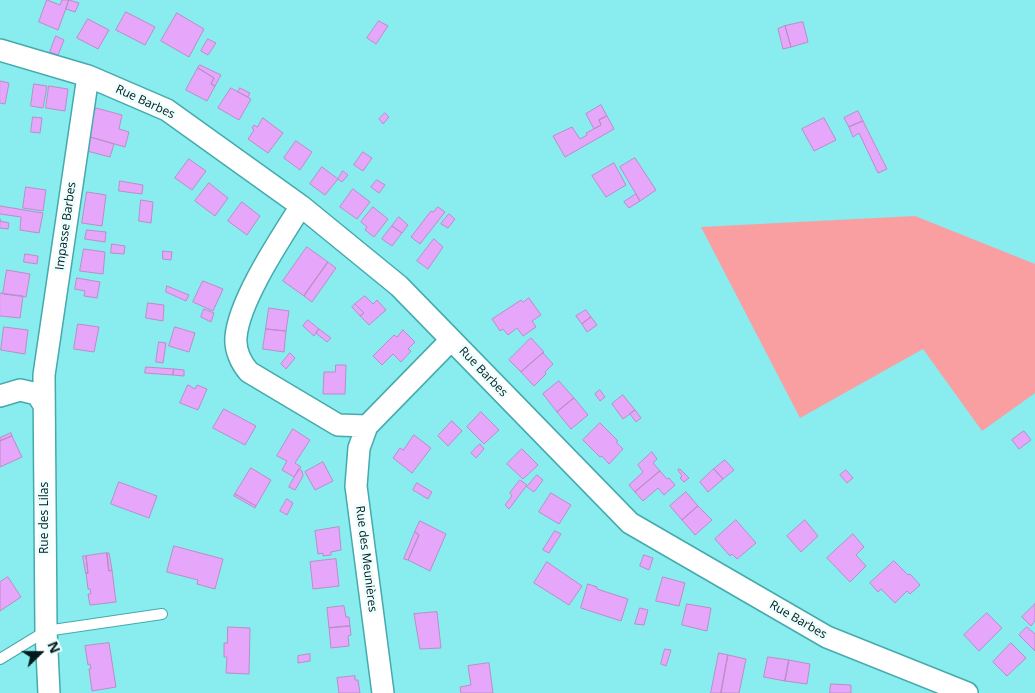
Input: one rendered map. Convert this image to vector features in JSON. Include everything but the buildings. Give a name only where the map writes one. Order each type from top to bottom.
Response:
[{"type":"street","name":"Rue Barbes","points":[[0,50],[88,76],[167,110],[301,206],[399,286],[630,523],[827,637],[967,693]]},
{"type":"street","name":"Impasse Barbes","points":[[44,376],[88,76]]},
{"type":"street","points":[[301,206],[259,277],[238,321],[236,339],[238,352],[243,366],[249,372],[338,425],[367,426]]},
{"type":"street","name":"Rue des Meunières","points":[[383,693],[356,486],[359,448],[367,426],[451,340]]},
{"type":"street","name":"Rue des Lilas","points":[[44,376],[46,631],[49,693]]},
{"type":"street","points":[[0,396],[20,390],[37,394],[44,405]]},
{"type":"lane","points":[[0,659],[46,631],[162,614]]},
{"type":"shaded area","points":[[915,216],[1035,264],[1035,393],[982,431],[923,349],[800,418],[701,227]]}]
